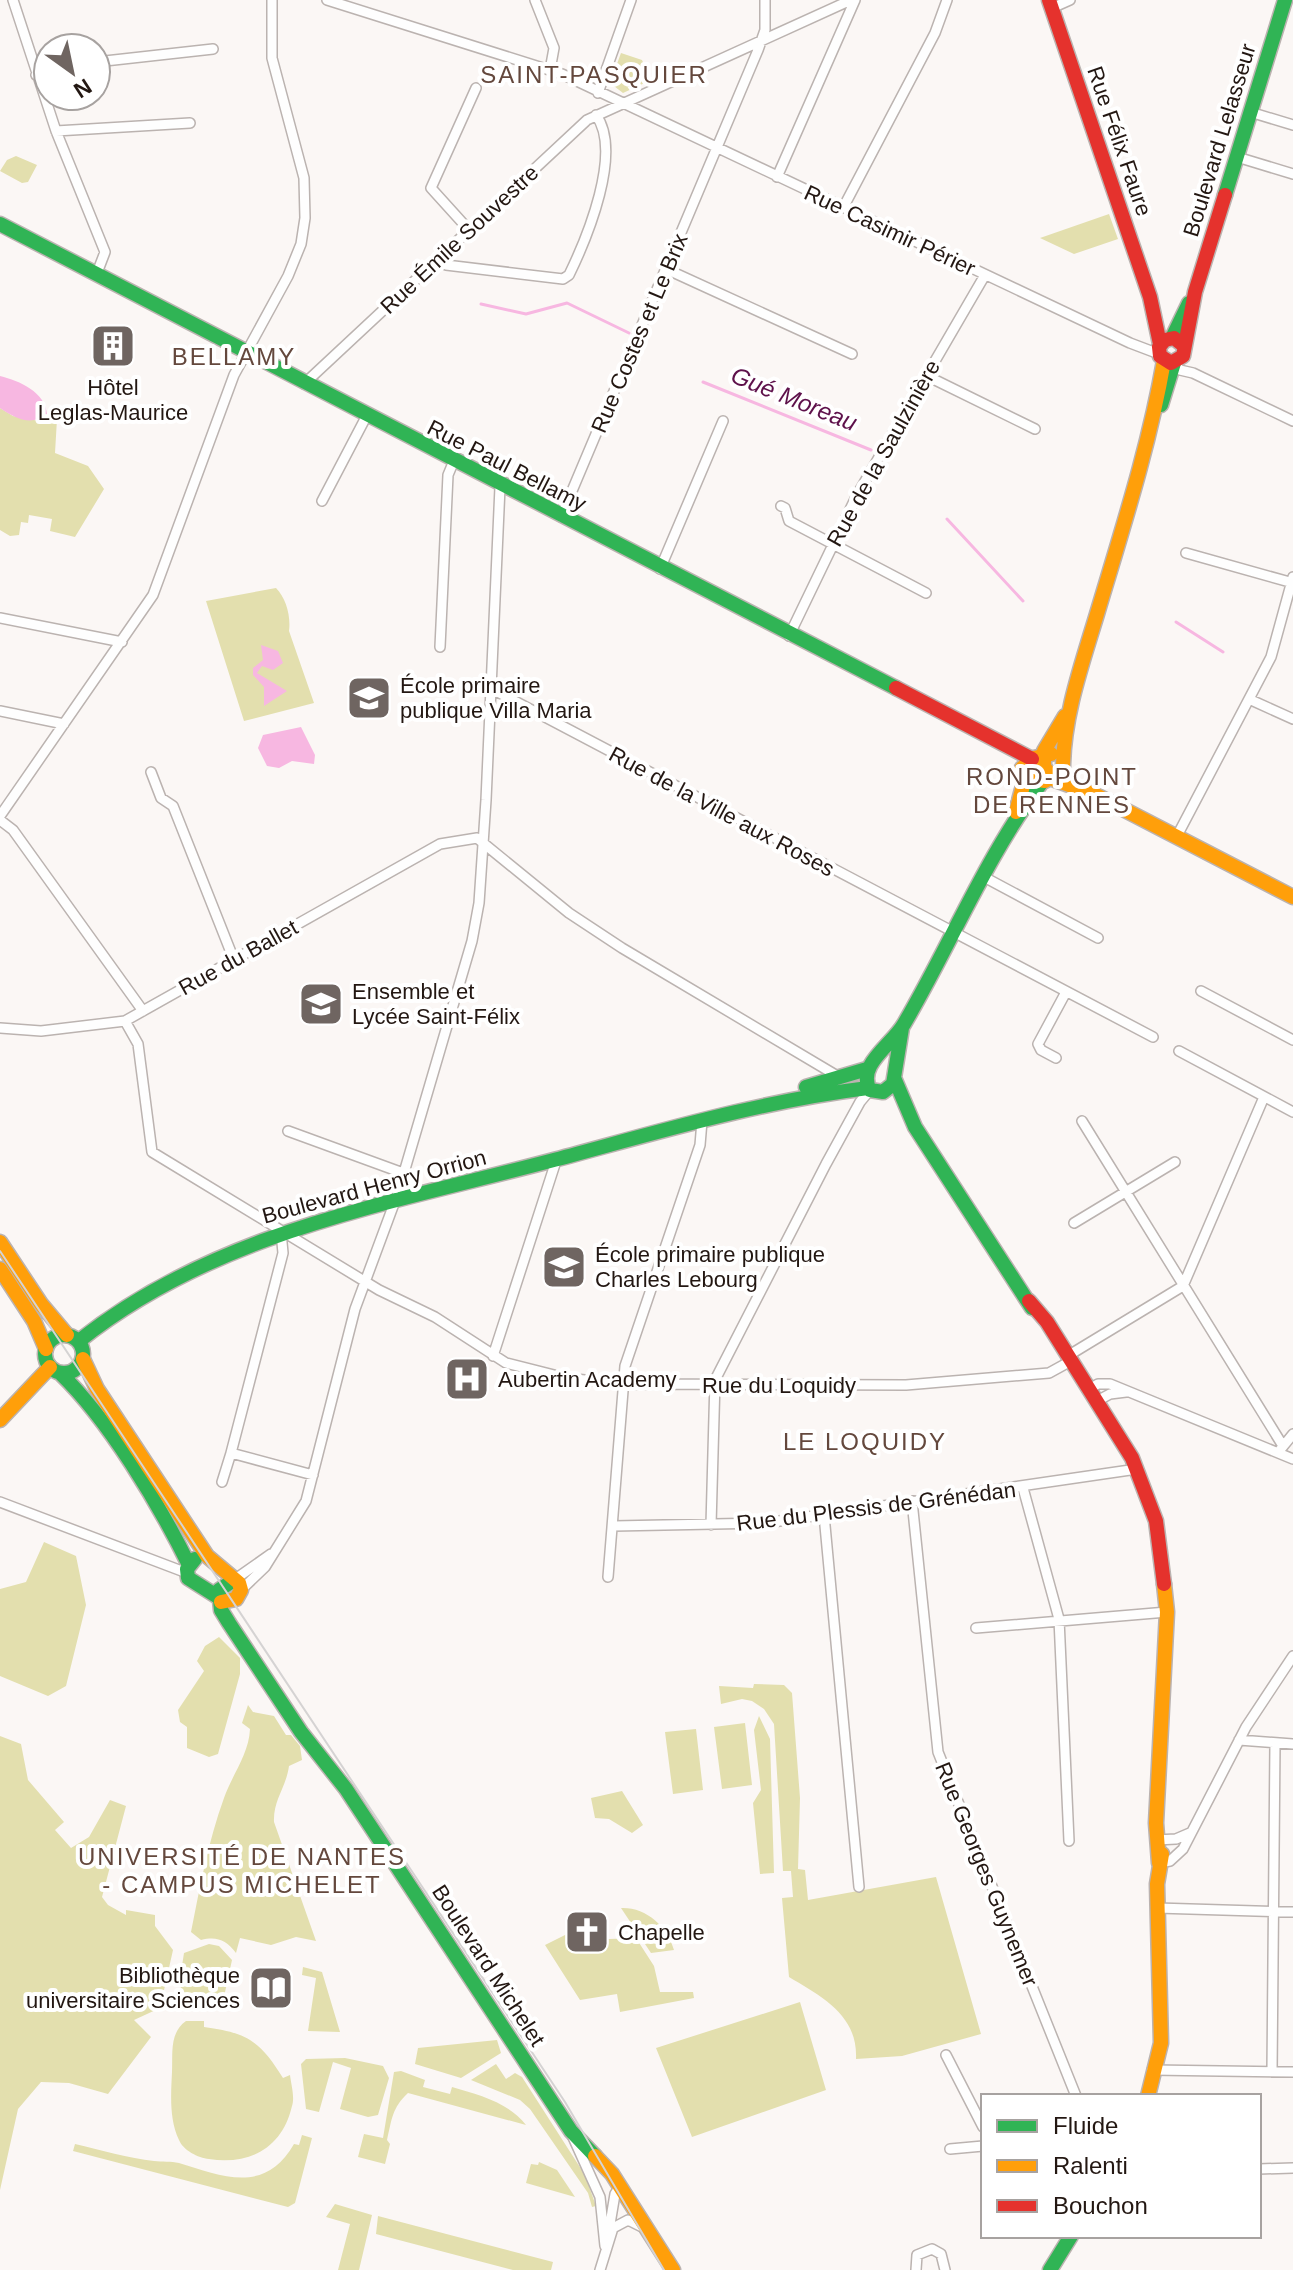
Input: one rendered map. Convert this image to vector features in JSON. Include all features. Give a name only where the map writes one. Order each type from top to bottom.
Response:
[{"type":"main road","name":"Boulevard Lelasseur","points":[[1063,762],[1072,705],[1171,352],[1195,292],[1285,0]]},
{"type":"main road","name":"Rue Félix Faure","points":[[1051,4],[1171,352]]},
{"type":"main road","name":"Rue Paul Bellamy","points":[[0,224],[789,636],[1038,757]]},
{"type":"main road","name":"Boulevard Lelasseur","points":[[1038,757],[1072,705]]},
{"type":"main road","name":"Rue Paul Bellamy","points":[[997,739],[1022,775]]},
{"type":"main road","points":[[1038,757],[1063,762],[1094,794]]},
{"type":"main road","points":[[1014,819],[1022,775],[1038,757]]},
{"type":"main road","points":[[1038,757],[1047,780]]},
{"type":"main road","points":[[915,1127],[864,1077],[902,1028],[1014,819],[1063,762]]},
{"type":"main road","points":[[1022,775],[1094,794],[1293,897]]},
{"type":"main road","points":[[874,1090],[894,1076],[902,1028]]},
{"type":"main road","points":[[870,1066],[886,1063],[915,1127],[1029,1301],[1047,1322],[1091,1396],[1108,1414],[1137,1469],[1159,1533],[1163,1583],[1157,1908],[1159,2001],[1153,2070],[1147,2094]]},
{"type":"main road","name":"Boulevard Henry Orrion","points":[[702,1121],[737,1106],[841,1078],[870,1066]]},
{"type":"main road","name":"Boulevard Henry Orrion","points":[[73,1338],[150,1291],[221,1255],[281,1232],[808,1095],[874,1090]]},
{"type":"main road","points":[[0,1242],[36,1298],[73,1338],[97,1389],[209,1558],[237,1585],[236,1599],[219,1600]]},
{"type":"main road","points":[[0,1269],[34,1321],[55,1370]]},
{"type":"main road","points":[[46,1349],[53,1338],[73,1338]]},
{"type":"main road","points":[[0,1420],[55,1370],[76,1370],[83,1359]]},
{"type":"main road","name":"Boulevard Michelet","points":[[55,1370],[83,1395],[171,1528],[191,1573],[219,1600],[229,1623],[301,1732],[346,1789],[571,2131],[604,2163],[673,2270]]},
{"type":"main road","points":[[191,1573],[209,1558]]},
{"type":"main road","points":[[1050,2270],[1070,2238]]},
{"type":"street","points":[[13,0],[32,62]]},
{"type":"street","points":[[143,1011],[13,830],[0,818],[153,595],[234,375],[291,268],[305,218],[302,169],[272,58],[272,0]]},
{"type":"street","name":"Rue Casimir Périer","points":[[327,0],[550,70],[985,275],[1171,352],[1180,370],[1193,373],[1293,421]]},
{"type":"street","points":[[535,0],[554,48],[550,70]]},
{"type":"street","points":[[598,93],[631,0]]},
{"type":"street","name":"Rue Costes et Le Brix","points":[[561,517],[761,40],[765,0]]},
{"type":"street","points":[[777,177],[853,0]]},
{"type":"street","name":"Rue Émile Souvestre","points":[[304,384],[596,115],[853,0]]},
{"type":"street","points":[[843,208],[935,33],[947,0]]},
{"type":"street","points":[[1051,4],[1070,0]]},
{"type":"street","points":[[112,60],[213,49]]},
{"type":"street","points":[[469,230],[431,188],[476,88]]},
{"type":"street","points":[[49,112],[105,252],[97,273]]},
{"type":"street","points":[[1250,112],[1293,125]]},
{"type":"street","points":[[438,259],[446,265],[563,279],[569,275],[600,197],[603,146],[601,123],[596,115]]},
{"type":"street","points":[[56,131],[190,123]]},
{"type":"street","points":[[1237,157],[1293,174]]},
{"type":"street","points":[[666,269],[852,354]]},
{"type":"street","name":"Rue de la Saulzinière","points":[[789,636],[831,544],[985,275]]},
{"type":"street","points":[[927,376],[1035,429]]},
{"type":"street","points":[[322,501],[366,417]]},
{"type":"street","points":[[660,569],[723,421]]},
{"type":"street","points":[[440,647],[448,475],[453,463]]},
{"type":"street","points":[[237,1585],[271,1554],[303,1507],[355,1309],[395,1203],[472,941],[486,800],[500,487]]},
{"type":"street","points":[[781,506],[785,508],[789,521],[926,593]]},
{"type":"street","points":[[1177,836],[1271,657],[1293,580],[1186,553]]},
{"type":"street","points":[[0,618],[122,642]]},
{"type":"street","name":"Rue de la Ville aux Roses","points":[[490,688],[1153,1037]]},
{"type":"street","points":[[1251,700],[1293,719]]},
{"type":"street","points":[[0,711],[64,724]]},
{"type":"street","points":[[151,772],[161,798],[173,806],[234,960]]},
{"type":"street","name":"Rue du Ballet","points":[[0,1028],[41,1031],[125,1021],[440,844],[464,839],[483,840]]},
{"type":"street","points":[[483,840],[499,857],[601,934],[810,1063],[841,1078]]},
{"type":"street","points":[[984,877],[1098,938]]},
{"type":"street","points":[[1201,991],[1291,1038]]},
{"type":"street","points":[[1056,1058],[1041,1050],[1038,1044],[1066,992]]},
{"type":"street","name":"Rue du Loquidy","points":[[125,1021],[138,1044],[152,1152],[365,1281],[435,1317],[508,1364],[566,1378],[622,1384],[944,1384],[1049,1373],[1183,1286]]},
{"type":"street","points":[[1179,1051],[1293,1112]]},
{"type":"street","points":[[810,1063],[817,1074],[814,1085]]},
{"type":"street","points":[[711,1525],[715,1385],[728,1351],[820,1176],[860,1102],[874,1090]]},
{"type":"street","points":[[1183,1286],[1264,1097]]},
{"type":"street","points":[[608,1577],[622,1384],[646,1299],[700,1145],[702,1121]]},
{"type":"street","points":[[1082,1121],[1280,1449]]},
{"type":"street","points":[[288,1131],[403,1173]]},
{"type":"street","points":[[493,1356],[557,1158]]},
{"type":"street","points":[[1074,1223],[1175,1162]]},
{"type":"street","points":[[222,1482],[283,1253],[281,1232]]},
{"type":"street","points":[[1091,1396],[1129,1392],[1280,1449],[1293,1459]]},
{"type":"street","points":[[1280,1449],[1293,1434]]},
{"type":"street","points":[[231,1453],[313,1475]]},
{"type":"street","name":"Rue du Plessis de Grénédan","points":[[614,1526],[766,1523],[1137,1469]]},
{"type":"street","points":[[1023,1488],[1059,1619],[1069,1841]]},
{"type":"street","name":"Rue Georges Guynemer","points":[[912,1501],[938,1752],[1075,2094]]},
{"type":"street","points":[[0,1502],[191,1573]]},
{"type":"street","points":[[824,1515],[859,1887]]},
{"type":"street","points":[[976,1628],[1163,1612]]},
{"type":"street","points":[[1159,1863],[1175,1857],[1193,1831],[1239,1740],[1293,1656]]},
{"type":"street","points":[[1239,1740],[1293,1744]]},
{"type":"street","points":[[1272,2072],[1275,1743]]},
{"type":"street","points":[[1160,1840],[1182,1838],[1193,1831]]},
{"type":"street","points":[[1157,1908],[1293,1912]]},
{"type":"street","points":[[946,2055],[981,2123]]},
{"type":"street","points":[[1153,2070],[1293,2072]]},
{"type":"street","points":[[571,2131],[600,2197],[605,2246]]},
{"type":"street","points":[[950,2149],[981,2146]]},
{"type":"street","points":[[1261,2169],[1293,2168]]},
{"type":"street","points":[[600,2270],[615,2194],[620,2186]]},
{"type":"street","points":[[609,2233],[619,2222],[628,2220],[639,2224],[650,2235]]},
{"type":"street","points":[[916,2270],[917,2255],[932,2249],[941,2254],[943,2270],[934,2270]]},
{"type":"shaded area","points":[[621,53],[642,60],[651,80],[623,93],[610,83]]},
{"type":"shaded area","points":[[16,156],[37,165],[28,182],[22,183],[0,171],[7,160]]},
{"type":"shaded area","points":[[1109,214],[1118,239],[1074,254],[1040,238]]},
{"type":"shaded area","points":[[0,376],[23,384],[37,394],[47,414],[29,420],[17,418],[0,408]]},
{"type":"shaded area","points":[[0,408],[13,416],[39,421],[47,414],[57,419],[55,453],[88,466],[104,489],[75,537],[50,531],[52,519],[29,515],[28,523],[21,522],[19,535],[10,536],[0,530]]},
{"type":"shaded area","points":[[276,588],[287,608],[289,631],[314,703],[244,721],[206,601]]},
{"type":"shaded area","points":[[261,645],[278,651],[283,663],[273,670],[262,666],[257,673],[287,691],[264,706],[264,687],[253,675],[253,668],[263,660]]},
{"type":"shaded area","points":[[301,727],[315,755],[314,764],[292,761],[279,768],[267,766],[258,748],[263,735]]},
{"type":"shaded area","points":[[44,1542],[76,1556],[86,1605],[66,1686],[48,1696],[0,1676],[0,1589],[26,1582]]},
{"type":"shaded area","points":[[219,1637],[240,1658],[240,1674],[218,1754],[209,1757],[187,1748],[187,1727],[180,1722],[178,1710],[204,1671],[197,1661],[205,1646]]},
{"type":"shaded area","points":[[754,1684],[784,1685],[792,1693],[800,1798],[798,1869],[805,1870],[808,1900],[936,1877],[981,2034],[902,2056],[856,2059],[851,2030],[836,2009],[789,1977],[782,1898],[793,1897],[791,1871],[783,1871],[774,1724],[764,1709],[752,1701],[742,1699],[721,1704],[719,1686],[753,1688]]},
{"type":"shaded area","points":[[248,1705],[253,1712],[274,1716],[286,1735],[291,1735],[300,1746],[302,1760],[289,1766],[274,1822],[316,1941],[296,1937],[271,1945],[240,1938],[236,1953],[221,1940],[201,1940],[191,1932],[213,1831],[249,1738],[250,1729],[242,1723]]},
{"type":"shaded area","points":[[759,1716],[770,1739],[774,1873],[760,1874],[753,1803],[761,1790],[754,1730]]},
{"type":"shaded area","points":[[745,1723],[752,1785],[722,1789],[714,1727]]},
{"type":"shaded area","points":[[696,1729],[703,1790],[673,1794],[665,1732]]},
{"type":"shaded area","points":[[0,1736],[21,1744],[28,1780],[64,1822],[55,1830],[71,1848],[89,1837],[110,1800],[126,1806],[102,1897],[108,1905],[126,1915],[126,1910],[155,1915],[155,1926],[173,1950],[160,2008],[134,2020],[151,2037],[108,2094],[69,2083],[41,2082],[18,2109],[0,2190]]},
{"type":"shaded area","points":[[622,1791],[643,1825],[632,1833],[609,1819],[595,1818],[591,1798]]},
{"type":"shaded area","points":[[621,1908],[639,1911],[654,1920],[666,1933],[674,1950],[651,1953]]},
{"type":"shaded area","points":[[575,1930],[583,1940],[636,1938],[654,1966],[660,1992],[693,1992],[694,1998],[620,2012],[617,1994],[580,2000],[545,1945]]},
{"type":"shaded area","points":[[209,1944],[219,1946],[232,1960],[222,2006],[194,2005],[179,1985],[184,1953]]},
{"type":"shaded area","points":[[303,1967],[322,1972],[340,2032],[308,2031],[316,1978],[302,1975]]},
{"type":"shaded area","points":[[800,2002],[826,2090],[692,2137],[656,2048]]},
{"type":"shaded area","points":[[186,2021],[204,2021],[204,2027],[242,2036],[267,2055],[283,2078],[290,2075],[293,2099],[287,2121],[272,2143],[262,2151],[237,2159],[209,2159],[191,2153],[181,2144],[172,2115],[172,2051],[174,2038]]},
{"type":"shaded area","points":[[497,2040],[501,2053],[461,2078],[415,2064],[418,2048]]},
{"type":"shaded area","points":[[345,2058],[383,2066],[389,2078],[378,2115],[368,2117],[340,2109],[351,2068],[333,2062],[319,2112],[306,2109],[301,2064],[306,2059]]},
{"type":"shaded area","points":[[496,2064],[506,2079],[515,2073],[522,2077],[585,2175],[596,2206],[592,2207],[588,2193],[530,2109],[520,2100],[471,2080]]},
{"type":"shaded area","points":[[401,2071],[425,2080],[423,2087],[450,2094],[452,2087],[492,2100],[511,2110],[526,2125],[408,2093],[393,2114],[385,2164],[358,2157],[364,2134],[383,2138],[394,2072]]},
{"type":"shaded area","points":[[302,2135],[312,2138],[295,2203],[288,2207],[73,2151],[75,2144],[135,2158],[176,2162],[211,2173],[242,2178],[270,2170],[294,2144],[299,2145]]},
{"type":"shaded area","points":[[539,2162],[557,2170],[575,2197],[526,2183],[531,2164],[538,2165]]},
{"type":"shaded area","points":[[335,2204],[372,2215],[359,2270],[338,2270],[350,2224],[326,2217]]},
{"type":"shaded area","points":[[378,2216],[553,2262],[551,2270],[513,2270],[376,2234]]},
{"type":"waterway","name":"Gué Moreau","points":[[481,304],[526,314],[567,303],[629,333]]},
{"type":"waterway","name":"Gué Moreau","points":[[703,382],[871,450]]},
{"type":"waterway","name":"Gué Moreau","points":[[947,519],[1023,601]]},
{"type":"waterway","name":"Gué Moreau","points":[[1176,622],[1223,652]]},
{"type":"tram line","points":[[0,1251],[565,2102],[664,2270]]},
{"type":"traffic: fast","points":[[1225,195],[1285,0]]},
{"type":"traffic: fast","points":[[0,224],[896,688]]},
{"type":"traffic: fast","points":[[1172,338],[1189,303]]},
{"type":"traffic: fast","points":[[1161,405],[1174,363]]},
{"type":"traffic: fast","points":[[902,1028],[893,1084],[883,1092],[870,1090],[867,1081],[871,1064],[904,1024],[1003,840],[1042,782]]},
{"type":"traffic: fast","points":[[806,1087],[867,1069]]},
{"type":"traffic: fast","points":[[895,1080],[915,1127],[1032,1308]]},
{"type":"traffic: fast","points":[[79,1341],[131,1304],[187,1273],[244,1248],[304,1227],[365,1208],[708,1119],[788,1101],[868,1088]]},
{"type":"traffic: fast","points":[[64,1335],[78,1340],[83,1354],[78,1368],[64,1373],[50,1368],[45,1354],[50,1340],[64,1335]]},
{"type":"traffic: fast","points":[[60,1373],[97,1414],[132,1464],[189,1565]]},
{"type":"traffic: fast","points":[[195,1559],[187,1569],[188,1578],[218,1597]]},
{"type":"traffic: fast","points":[[234,1580],[219,1590],[221,1610],[229,1623],[301,1732],[346,1789],[571,2131],[595,2156]]},
{"type":"traffic: fast","points":[[1050,2270],[1070,2238]]},
{"type":"traffic: slow","points":[[1024,778],[1045,781],[1063,769],[1066,730],[1074,691],[1134,488],[1164,361]]},
{"type":"traffic: slow","points":[[1065,716],[1044,751],[1044,767],[1055,780],[1094,794],[1293,897]]},
{"type":"traffic: slow","points":[[1016,812],[1024,782],[1022,768],[1034,758],[1051,754]]},
{"type":"traffic: slow","points":[[0,1242],[41,1304],[67,1335]]},
{"type":"traffic: slow","points":[[0,1269],[34,1321],[46,1349]]},
{"type":"traffic: slow","points":[[83,1359],[97,1389],[207,1556],[239,1583],[241,1590],[236,1599],[221,1602]]},
{"type":"traffic: slow","points":[[0,1420],[50,1367]]},
{"type":"traffic: slow","points":[[1159,1863],[1156,1823],[1167,1612],[1164,1584]]},
{"type":"traffic: slow","points":[[1148,2094],[1161,2043],[1157,1884],[1162,1854]]},
{"type":"traffic: slow","points":[[595,2156],[612,2174],[673,2270]]},
{"type":"traffic: jam","points":[[1049,0],[1150,297],[1160,344]]},
{"type":"traffic: jam","points":[[1183,345],[1174,338],[1165,340],[1159,347],[1160,356],[1171,363],[1183,356],[1195,292],[1225,195]]},
{"type":"traffic: jam","points":[[896,688],[1032,759]]},
{"type":"traffic: jam","points":[[1029,1301],[1047,1322],[1132,1458],[1156,1521],[1164,1584]]},
{"type":"place","name":"Hôtel Leglas-Maurice","points":[[113,346]]},
{"type":"place","name":"École primaire publique Villa Maria","points":[[369,698]]},
{"type":"place","name":"Ensemble et Lycée Saint-Félix","points":[[321,1004]]},
{"type":"place","name":"École primaire publique Charles Lebourg","points":[[564,1267]]},
{"type":"place","name":"Aubertin Academy","points":[[467,1379]]},
{"type":"place","name":"Chapelle","points":[[587,1932]]},
{"type":"place","name":"Bibliothèque universitaire Sciences","points":[[271,1988]]},
{"type":"district","name":"SAINT-PASQUIER","points":[[594,75]]},
{"type":"district","name":"BELLAMY","points":[[234,357]]},
{"type":"district","name":"ROND-POINT DE RENNES","points":[[1052,791]]},
{"type":"district","name":"LE LOQUIDY","points":[[865,1442]]},
{"type":"district","name":"UNIVERSITÉ DE NANTES - CAMPUS MICHELET","points":[[242,1871]]}]
